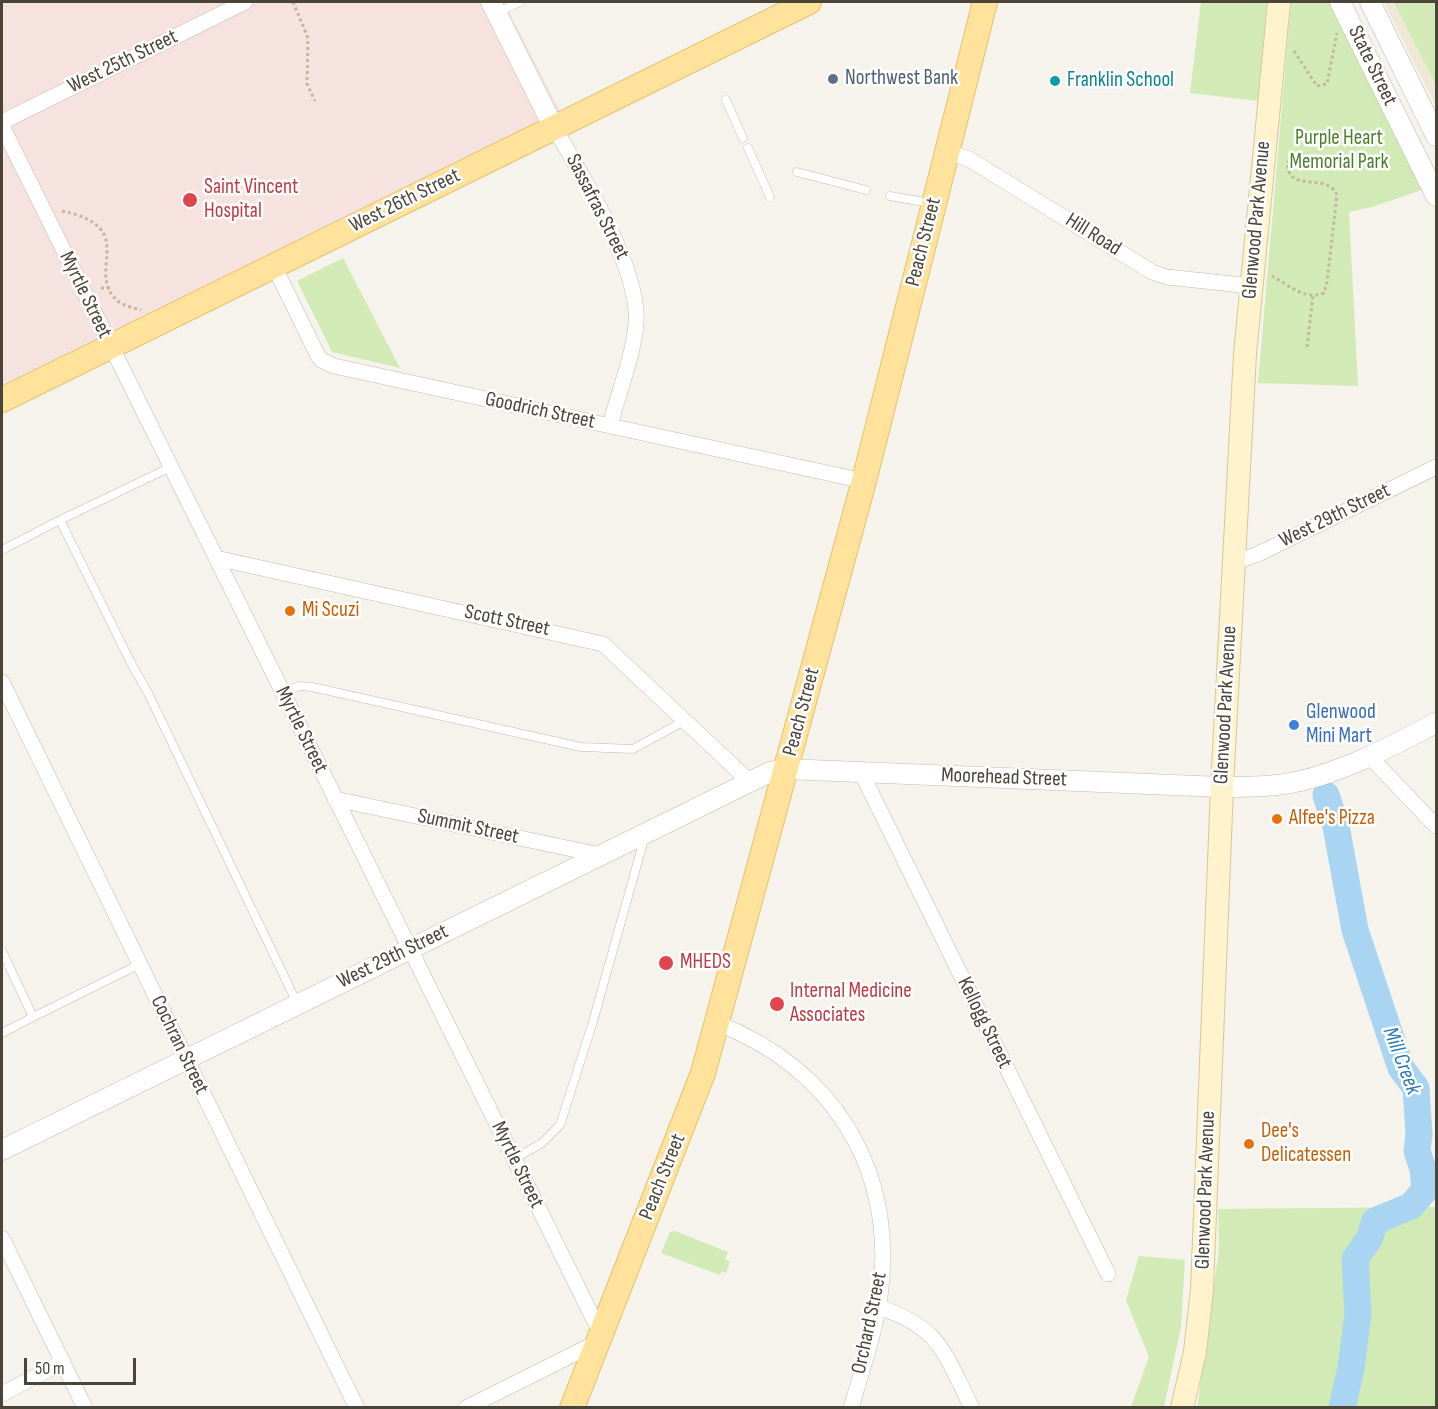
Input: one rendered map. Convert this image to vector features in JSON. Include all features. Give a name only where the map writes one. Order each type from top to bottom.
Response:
[{"type":"main road","name":"West 26th Street","points":[[2,400],[809,2]]},
{"type":"main road","name":"Peach Street","points":[[572,1407],[696,1096],[864,481],[985,2]]},
{"type":"main road","name":"Glenwood Park Avenue","points":[[1182,1407],[1195,1352],[1202,1289],[1233,563],[1259,280],[1279,2]]},
{"type":"street","name":"West 25th Street","points":[[2,124],[246,2]]},
{"type":"street","name":"State Street","points":[[1340,2],[1437,196]]},
{"type":"street","name":"State Street","points":[[1370,2],[1437,136]]},
{"type":"street","name":"Sassafras Street","points":[[494,7],[554,128],[627,264],[632,279],[636,324],[610,426]]},
{"type":"street","name":"Myrtle Street","points":[[2,124],[514,1159],[599,1338]]},
{"type":"street","name":"Hill Road","points":[[947,152],[969,159],[1152,272],[1163,276],[1259,280]]},
{"type":"street","name":"Goodrich Street","points":[[274,266],[317,354],[328,364],[864,481]]},
{"type":"street","name":"West 29th Street","points":[[1233,563],[1258,554],[1437,466]]},
{"type":"street","name":"Scott Street","points":[[216,558],[595,640],[611,649],[749,781]]},
{"type":"street","name":"Cochran Street","points":[[2,682],[357,1407]]},
{"type":"street","name":"Moorehead Street","points":[[786,769],[1222,787],[1276,786],[1301,781],[1369,756],[1437,723]]},
{"type":"street","points":[[1369,756],[1437,826]]},
{"type":"street","name":"West 29th Street","points":[[2,1150],[749,781],[770,772],[786,769]]},
{"type":"street","name":"Kellogg Street","points":[[861,772],[1107,1274]]},
{"type":"street","name":"Summit Street","points":[[335,799],[600,855]]},
{"type":"street","name":"Orchard Street","points":[[717,1023],[737,1030],[800,1070],[820,1091],[856,1142],[873,1182],[882,1228],[883,1273],[878,1307],[851,1407]]},
{"type":"street","points":[[2,1238],[85,1407]]},
{"type":"street","points":[[878,1307],[911,1319],[930,1334],[972,1407]]},
{"type":"street","points":[[466,1407],[599,1338]]},
{"type":"street","points":[[2,1394],[63,1362]]},
{"type":"lane","points":[[494,7],[520,2]]},
{"type":"lane","points":[[726,100],[743,138]]},
{"type":"lane","points":[[748,148],[770,198]]},
{"type":"lane","points":[[797,172],[866,190]]},
{"type":"lane","points":[[890,196],[934,204]]},
{"type":"lane","points":[[2,550],[171,467]]},
{"type":"lane","points":[[60,520],[148,693],[298,1004]]},
{"type":"lane","points":[[283,693],[299,686],[312,687],[581,747],[612,751],[637,748],[686,720]]},
{"type":"lane","points":[[514,1159],[553,1134],[564,1115],[592,1025],[646,832]]},
{"type":"lane","points":[[2,951],[33,1017]]},
{"type":"lane","points":[[2,1033],[140,964]]},
{"type":"path","points":[[293,2],[308,38],[307,84],[315,101]]},
{"type":"path","points":[[1290,44],[1317,86],[1327,84],[1338,32]]},
{"type":"path","points":[[1259,280],[1313,295],[1320,295],[1326,289],[1337,195],[1332,186],[1297,181],[1288,171],[1288,160]]},
{"type":"path","points":[[62,211],[92,220],[101,230],[107,244],[106,274],[111,288],[120,303],[142,310]]},
{"type":"path","points":[[101,288],[111,288]]},
{"type":"path","points":[[1307,347],[1313,295]]},
{"type":"shaded area","name":"Saint Vincent Hospital","points":[[2,2],[504,2],[560,111],[2,386]]},
{"type":"shaded area","points":[[1384,2],[1436,2],[1436,107]]},
{"type":"green space","points":[[1201,2],[1267,2],[1258,101],[1190,93]]},
{"type":"green space","name":"Purple Heart Memorial Park","points":[[1291,2],[1334,2],[1425,189],[1372,207],[1349,212],[1358,386],[1258,383]]},
{"type":"green space","points":[[1394,2],[1436,2],[1436,85]]},
{"type":"green space","points":[[343,258],[400,368],[332,352],[297,281]]},
{"type":"green space","points":[[1436,1207],[1436,1407],[1197,1408],[1219,1249],[1218,1209]]},
{"type":"green space","points":[[675,1231],[728,1252],[725,1259],[730,1262],[726,1273],[722,1271],[720,1275],[661,1253],[670,1232]]},
{"type":"green space","points":[[1139,1256],[1185,1260],[1181,1327],[1164,1407],[1131,1407],[1149,1357],[1126,1300]]},
{"type":"waterway","name":"Mill Creek","points":[[1326,795],[1336,826],[1355,930],[1401,1068],[1416,1088],[1419,1134],[1417,1151],[1423,1169],[1425,1190],[1411,1206],[1375,1221],[1369,1239],[1355,1259],[1358,1314],[1351,1368],[1342,1408]]},
{"type":"place","name":"Northwest Bank","points":[[833,79]]},
{"type":"place","name":"Franklin School","points":[[1055,81]]},
{"type":"place","name":"Saint Vincent Hospital","points":[[190,200]]},
{"type":"place","name":"Mi Scuzi","points":[[290,611]]},
{"type":"place","name":"Glenwood Mini Mart","points":[[1294,725]]},
{"type":"place","name":"Alfee's Pizza","points":[[1277,819]]},
{"type":"place","name":"MHEDS","points":[[666,963]]},
{"type":"place","name":"Internal Medicine Associates","points":[[777,1004]]},
{"type":"place","name":"Dee's Delicatessen","points":[[1249,1144]]}]
